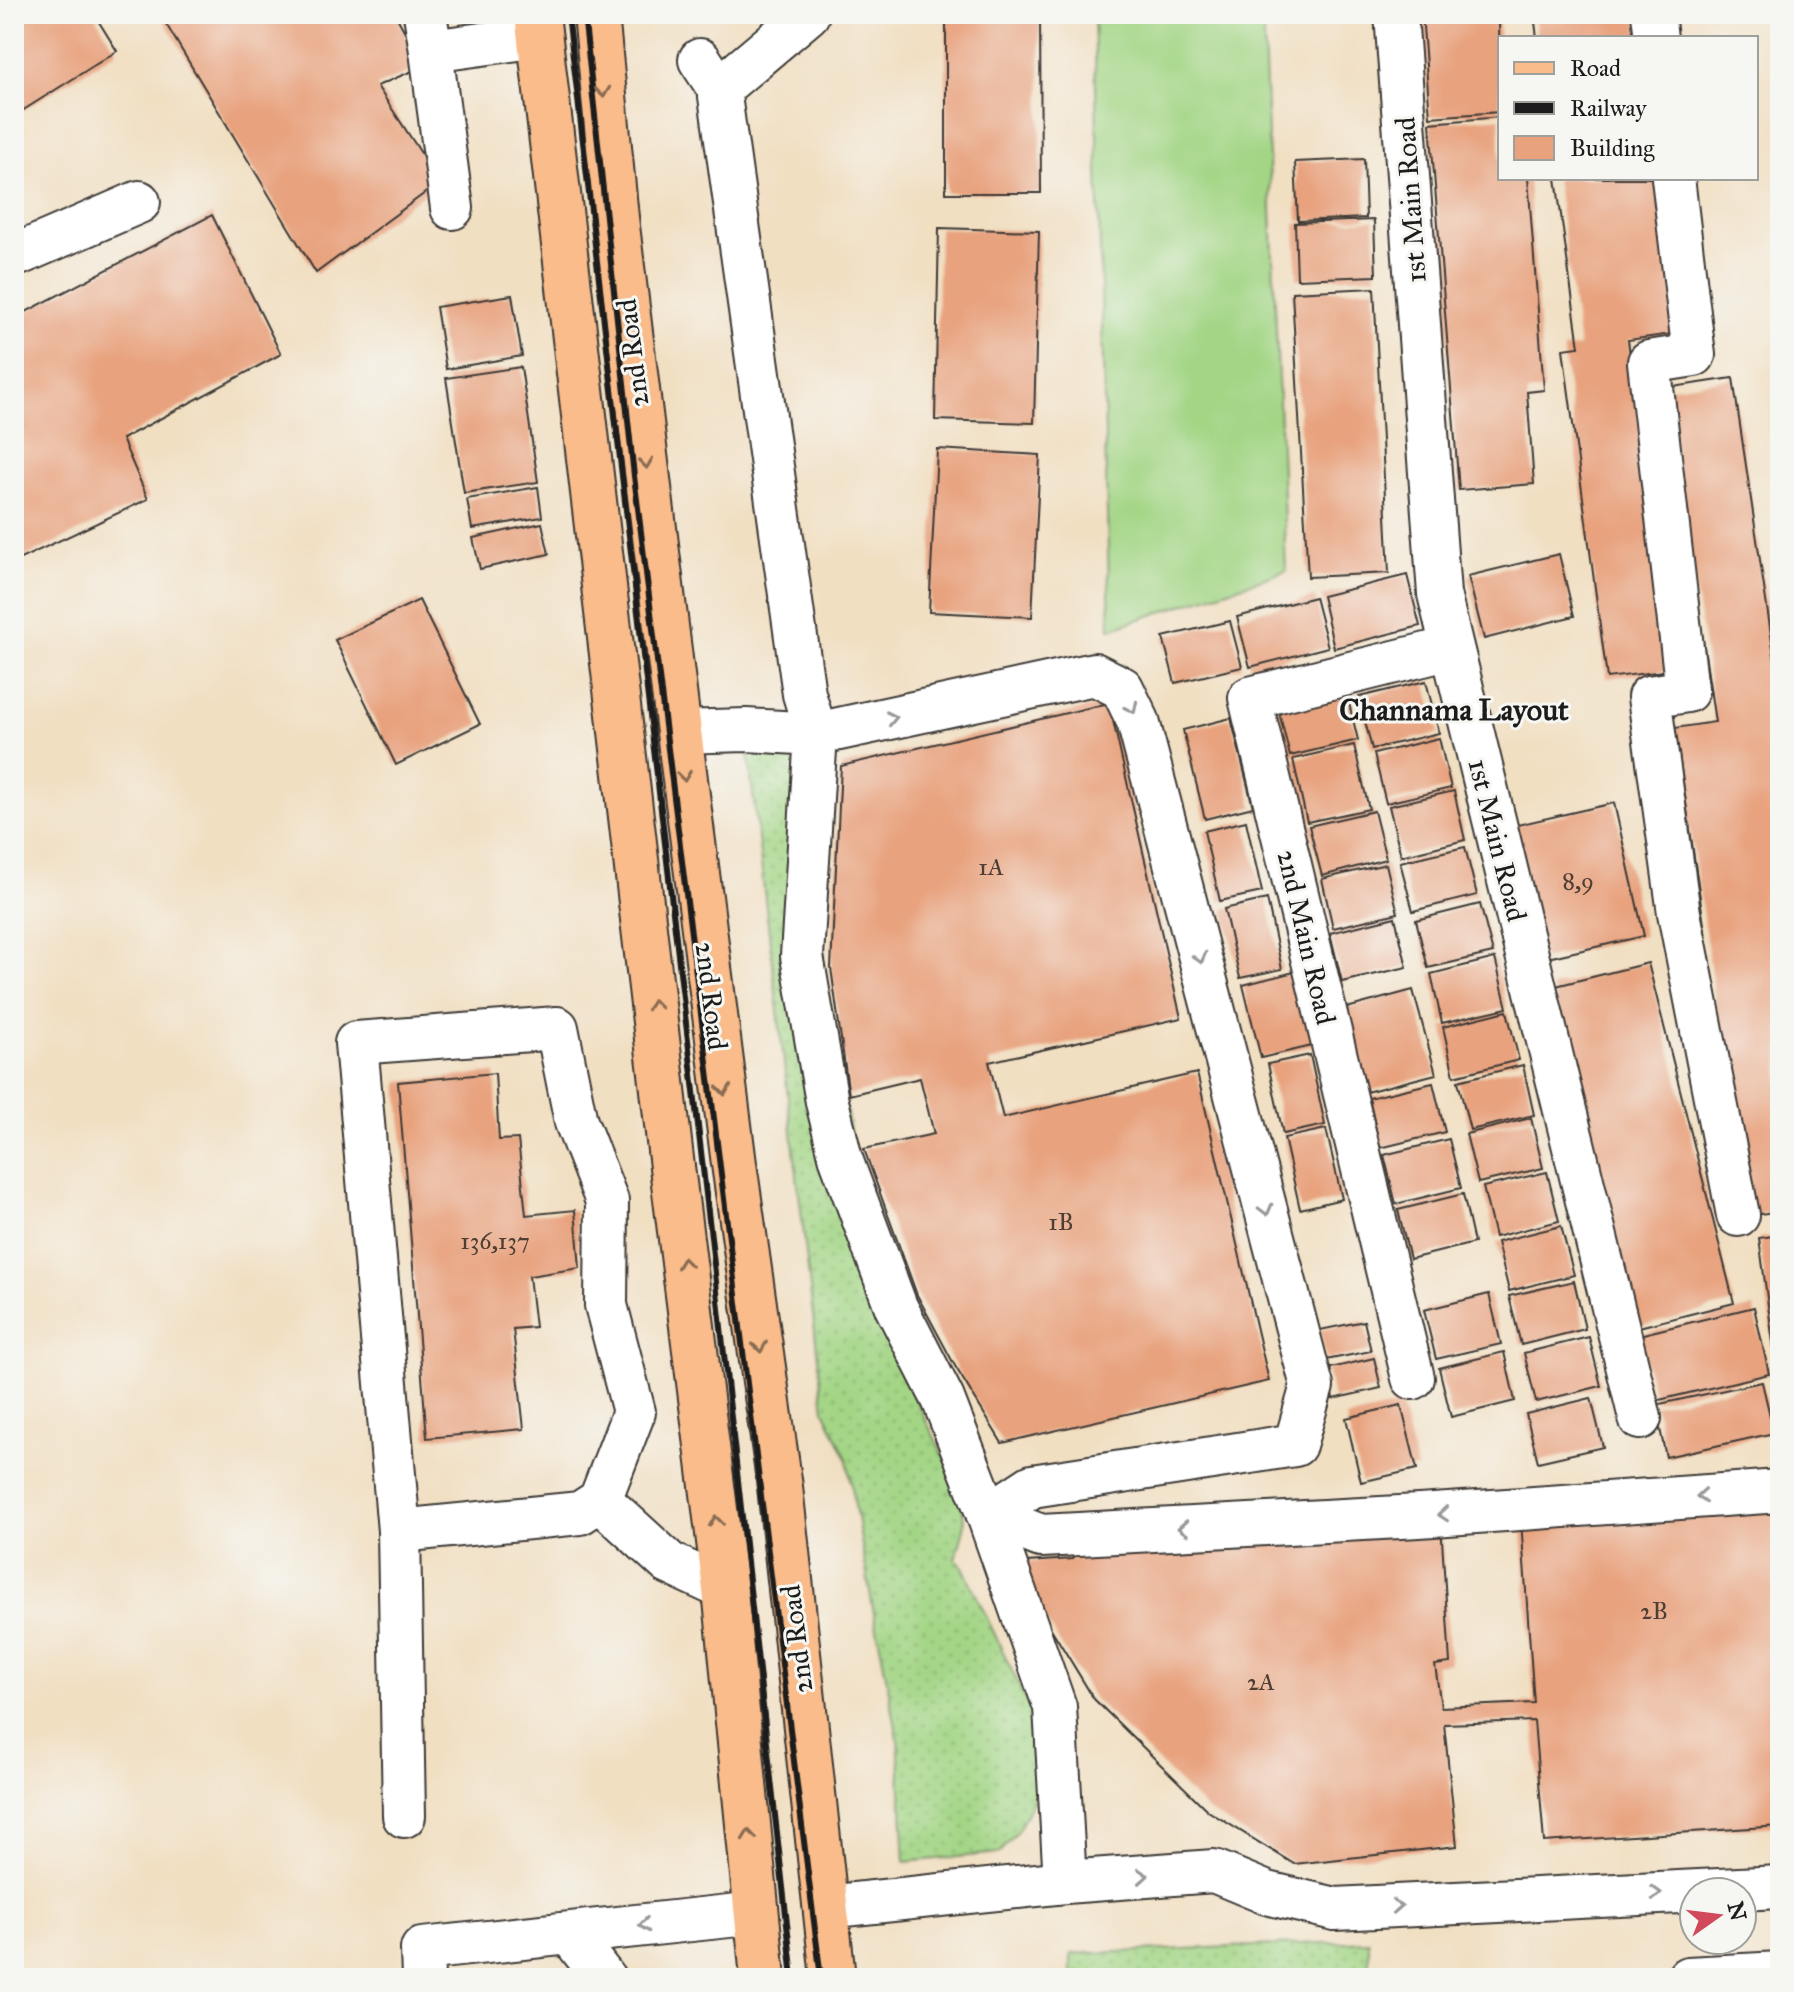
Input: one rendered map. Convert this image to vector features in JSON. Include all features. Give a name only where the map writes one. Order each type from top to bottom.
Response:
[{"type":"main road","name":"2nd Road","points":[[596,14],[618,234],[679,732],[734,1164],[780,1487],[833,1978]]},
{"type":"main road","name":"2nd Road","points":[[538,25],[674,1183],[725,1589],[763,1978]]},
{"type":"main road","points":[[757,1913],[826,1907]]},
{"type":"street","points":[[808,14],[709,74],[804,694],[816,734],[802,956],[827,1102],[841,1159],[896,1307],[943,1399],[988,1515],[1056,1708],[1065,1882]]},
{"type":"street","name":"1st Main Road","points":[[1396,14],[1439,594],[1640,1418]]},
{"type":"street","points":[[1653,14],[1656,36]]},
{"type":"street","points":[[452,208],[428,32],[538,25]]},
{"type":"street","points":[[1673,180],[1694,355],[1649,362],[1687,691],[1649,697],[1679,913],[1738,1215]]},
{"type":"street","points":[[14,256],[139,202]]},
{"type":"street","name":"2nd Main Road","points":[[1413,1378],[1250,698],[1451,648]]},
{"type":"street","points":[[679,732],[746,730],[816,734],[1094,674],[1122,688],[1138,721],[1312,1386],[1295,1445],[1032,1486],[988,1515]]},
{"type":"street","points":[[399,1531],[580,1513],[600,1500],[634,1412],[606,1305],[607,1201],[576,1122],[557,1028],[356,1043],[399,1531],[404,1816]]},
{"type":"street","points":[[988,1515],[1041,1536],[1419,1516],[1780,1491]]},
{"type":"street","points":[[600,1500],[669,1563],[725,1589]]},
{"type":"street","points":[[826,1907],[1065,1882],[1214,1871],[1267,1893],[1335,1909],[1780,1887]]},
{"type":"street","points":[[423,1978],[422,1949],[757,1913]]},
{"type":"street","points":[[570,1934],[604,1978]]},
{"type":"street","points":[[1688,1978],[1780,1973]]},
{"type":"green space","points":[[1094,14],[1263,14],[1286,571],[1110,629]]},
{"type":"green space","points":[[793,749],[799,763],[793,795],[882,1320],[911,1390],[958,1485],[965,1524],[956,1559],[963,1567],[1046,1743],[1043,1781],[1019,1828],[1000,1853],[905,1862],[898,1738],[847,1459],[824,1410],[748,751]]},
{"type":"green space","points":[[1369,1941],[1369,1978],[1071,1978],[1071,1954]]},
{"type":"building","points":[[14,14],[94,14],[117,51],[14,116]]},
{"type":"building","points":[[160,14],[395,14],[424,66],[377,86],[440,182],[316,273]]},
{"type":"building","points":[[946,14],[1040,14],[1041,193],[946,193]]},
{"type":"building","points":[[1422,14],[1499,14],[1498,112],[1430,117]]},
{"type":"building","points":[[1534,14],[1636,14],[1639,36],[1537,36]]},
{"type":"building","points":[[1498,117],[1498,180],[1528,180],[1544,390],[1527,392],[1534,484],[1459,490],[1430,123]]},
{"type":"building","points":[[1364,159],[1366,218],[1298,221],[1295,162]]},
{"type":"building","points":[[1556,180],[1658,180],[1679,333],[1628,340],[1672,670],[1607,678],[1563,349],[1579,347]]},
{"type":"building","points":[[212,215],[281,354],[122,439],[148,499],[14,562],[14,318]]},
{"type":"building","points":[[1374,220],[1376,276],[1297,279],[1295,223]]},
{"type":"building","points":[[939,228],[1039,231],[1034,423],[935,420]]},
{"type":"building","points":[[1374,288],[1389,573],[1308,577],[1292,292]]},
{"type":"building","points":[[512,295],[522,356],[446,369],[436,307]]},
{"type":"building","points":[[521,367],[538,482],[464,493],[446,378]]},
{"type":"building","points":[[1733,378],[1780,695],[1780,713],[1776,713],[1780,738],[1780,1211],[1747,1216],[1675,728],[1715,722],[1666,388]]},
{"type":"building","points":[[937,449],[1040,455],[1032,617],[929,612]]},
{"type":"building","points":[[538,487],[542,517],[472,529],[467,499]]},
{"type":"building","points":[[542,523],[549,554],[480,569],[473,538]]},
{"type":"building","points":[[1559,554],[1574,616],[1484,639],[1468,576]]},
{"type":"building","points":[[1407,575],[1420,626],[1334,648],[1322,596]]},
{"type":"building","points":[[1315,597],[1328,647],[1250,667],[1237,617]]},
{"type":"building","points":[[419,600],[480,724],[396,765],[335,640]]},
{"type":"building","points":[[1230,621],[1242,667],[1175,683],[1163,637]]},
{"type":"building","points":[[1426,681],[1439,733],[1372,749],[1359,697]]},
{"type":"building","points":[[1345,687],[1358,740],[1290,756],[1277,704]]},
{"type":"building","points":[[1109,703],[1181,1018],[989,1062],[1003,1118],[1197,1073],[1269,1381],[1002,1443],[955,1366],[917,1295],[864,1149],[934,1134],[920,1078],[849,1095],[831,968],[841,766]]},
{"type":"building","points":[[1231,718],[1253,807],[1205,819],[1183,730]]},
{"type":"building","points":[[1439,738],[1451,788],[1386,803],[1374,754]]},
{"type":"building","points":[[1354,745],[1369,809],[1307,822],[1293,759]]},
{"type":"building","points":[[1454,791],[1465,840],[1401,856],[1389,806]]},
{"type":"building","points":[[1614,803],[1644,936],[1543,959],[1513,826]]},
{"type":"building","points":[[1374,811],[1386,859],[1322,876],[1309,826]]},
{"type":"building","points":[[1246,821],[1262,892],[1220,901],[1204,831]]},
{"type":"building","points":[[1465,847],[1477,895],[1413,911],[1400,862]]},
{"type":"building","points":[[1386,864],[1398,913],[1333,928],[1322,879]]},
{"type":"building","points":[[1267,899],[1282,969],[1240,978],[1224,909]]},
{"type":"building","points":[[1480,904],[1493,953],[1428,968],[1416,920]]},
{"type":"building","points":[[1395,917],[1407,967],[1342,982],[1330,933]]},
{"type":"building","points":[[1495,958],[1507,1008],[1442,1023],[1431,974]]},
{"type":"building","points":[[1648,963],[1734,1303],[1639,1327],[1552,987]]},
{"type":"building","points":[[1298,971],[1316,1045],[1261,1058],[1243,985]]},
{"type":"building","points":[[1413,990],[1436,1074],[1366,1092],[1343,1009]]},
{"type":"building","points":[[1507,1011],[1519,1060],[1454,1076],[1443,1027]]},
{"type":"building","points":[[1310,1055],[1325,1125],[1283,1134],[1268,1064]]},
{"type":"building","points":[[1523,1065],[1534,1115],[1470,1130],[1458,1081]]},
{"type":"building","points":[[495,1073],[499,1140],[518,1139],[526,1215],[575,1210],[580,1268],[529,1276],[535,1327],[513,1329],[524,1429],[427,1438],[398,1082]]},
{"type":"building","points":[[1433,1083],[1445,1132],[1380,1148],[1369,1098]]},
{"type":"building","points":[[1531,1118],[1543,1168],[1478,1183],[1466,1134]]},
{"type":"building","points":[[1326,1129],[1342,1199],[1300,1209],[1284,1138]]},
{"type":"building","points":[[1449,1139],[1461,1188],[1396,1204],[1384,1155]]},
{"type":"building","points":[[1547,1172],[1559,1221],[1495,1237],[1483,1187]]},
{"type":"building","points":[[1463,1194],[1474,1243],[1410,1259],[1398,1210]]},
{"type":"building","points":[[1561,1226],[1574,1275],[1509,1291],[1497,1242]]},
{"type":"building","points":[[1780,1235],[1780,1380],[1778,1380],[1759,1238]]},
{"type":"building","points":[[1574,1281],[1585,1329],[1521,1345],[1509,1296]]},
{"type":"building","points":[[1489,1294],[1501,1344],[1436,1359],[1424,1310]]},
{"type":"building","points":[[1754,1307],[1769,1374],[1655,1401],[1639,1335]]},
{"type":"building","points":[[1364,1321],[1371,1351],[1326,1360],[1320,1330]]},
{"type":"building","points":[[1589,1337],[1601,1386],[1536,1402],[1524,1353]]},
{"type":"building","points":[[1504,1352],[1515,1401],[1451,1417],[1439,1368]]},
{"type":"building","points":[[1374,1358],[1381,1388],[1333,1399],[1327,1369]]},
{"type":"building","points":[[1762,1382],[1774,1433],[1666,1457],[1655,1405]]},
{"type":"building","points":[[1591,1398],[1603,1447],[1538,1462],[1526,1414]]},
{"type":"building","points":[[1401,1405],[1417,1469],[1361,1482],[1346,1418]]},
{"type":"building","points":[[1780,1502],[1780,1826],[1544,1842],[1534,1721],[1444,1724],[1457,1846],[1294,1864],[1208,1811],[1094,1699],[1011,1563],[1073,1559],[1072,1550],[1441,1524],[1450,1663],[1435,1665],[1441,1707],[1534,1703],[1521,1520]]},
{"type":"railway","points":[[568,14],[711,1237],[793,1978]]},
{"type":"railway","points":[[584,14],[634,476],[821,1978]]},
{"type":"district","name":"Channama Layout","points":[[1454,710]]}]
